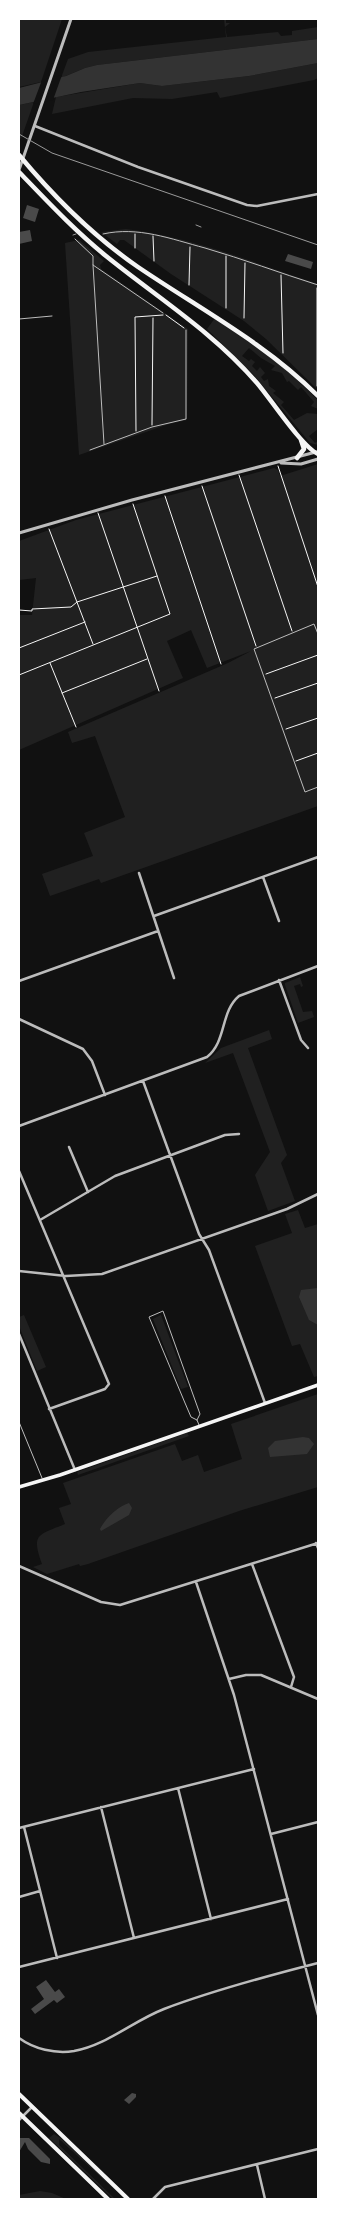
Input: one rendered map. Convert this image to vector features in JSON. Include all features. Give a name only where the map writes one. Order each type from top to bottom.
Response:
[{"type":"highway","points":[[19,155],[72,213],[114,249],[236,329],[281,362],[318,396]]},
{"type":"highway","points":[[19,171],[65,220],[108,257],[186,315],[224,348],[258,383],[300,437],[317,453]]},
{"type":"highway","points":[[297,458],[304,449],[300,437]]},
{"type":"main road","points":[[19,1487],[75,1470],[318,1386]]},
{"type":"main road","points":[[19,2094],[128,2199]]},
{"type":"main road","points":[[20,2117],[108,2199]]},
{"type":"street","points":[[19,171],[57,64],[71,19]]},
{"type":"street","points":[[35,126],[138,167],[247,205],[257,206],[318,194]]},
{"type":"street","points":[[19,533],[47,524],[317,453]]},
{"type":"street","points":[[277,463],[301,464],[318,459]]},
{"type":"street","points":[[154,916],[318,857]]},
{"type":"street","points":[[140,873],[174,978]]},
{"type":"street","points":[[263,877],[279,921]]},
{"type":"street","points":[[19,981],[158,931]]},
{"type":"street","points":[[19,1126],[207,1057],[219,1042],[227,1012],[234,1001],[245,993],[318,966]]},
{"type":"street","points":[[279,980],[301,1040],[308,1048]]},
{"type":"street","points":[[19,1019],[83,1049],[92,1061],[105,1095]]},
{"type":"street","points":[[143,1081],[170,1155],[203,1239],[209,1250],[265,1404]]},
{"type":"street","points":[[40,1220],[115,1176],[225,1135],[239,1134]]},
{"type":"street","points":[[69,1146],[88,1192]]},
{"type":"street","points":[[19,1171],[108,1382],[108,1387],[50,1409]]},
{"type":"street","points":[[19,1271],[63,1276],[102,1274],[295,1206],[318,1194]]},
{"type":"street","points":[[19,1334],[75,1470]]},
{"type":"street","points":[[19,1566],[101,1602],[114,1605],[132,1602],[317,1543],[318,1548]]},
{"type":"street","points":[[252,1564],[294,1678],[291,1687]]},
{"type":"street","points":[[196,1582],[230,1679],[318,2015]]},
{"type":"street","points":[[230,1679],[257,1674],[318,1699]]},
{"type":"street","points":[[19,1828],[254,1769]]},
{"type":"street","points":[[178,1788],[211,1919]]},
{"type":"street","points":[[101,1807],[134,1938]]},
{"type":"street","points":[[271,1834],[318,1822]]},
{"type":"street","points":[[24,1827],[57,1958]]},
{"type":"street","points":[[19,1897],[40,1891]]},
{"type":"street","points":[[19,1967],[288,1900]]},
{"type":"street","points":[[19,2038],[32,2046],[54,2051],[73,2051],[88,2048],[164,2009],[318,1962]]},
{"type":"street","points":[[20,2117],[32,2107]]},
{"type":"street","points":[[153,2199],[165,2187],[318,2149]]},
{"type":"street","points":[[257,2164],[265,2199]]},
{"type":"lane","points":[[103,234],[121,231],[153,234],[226,254],[318,285]]},
{"type":"lane","points":[[74,239],[93,256],[105,444]]},
{"type":"lane","points":[[94,265],[163,313]]},
{"type":"lane","points":[[19,319],[52,316]]},
{"type":"lane","points":[[90,450],[152,427],[186,419],[186,330]]},
{"type":"lane","points":[[318,634],[314,624],[254,649],[305,792],[318,788]]},
{"type":"lane","points":[[197,1420],[200,1414],[163,1311],[149,1317],[191,1417],[197,1420],[199,1426]]},
{"type":"lane","points":[[19,1422],[43,1480]]},
{"type":"path","points":[[135,232],[135,248]]},
{"type":"path","points":[[153,234],[154,261]]},
{"type":"path","points":[[189,284],[190,244]]},
{"type":"path","points":[[226,254],[226,308]]},
{"type":"path","points":[[244,318],[245,261]]},
{"type":"path","points":[[281,273],[283,353]]},
{"type":"path","points":[[317,386],[318,285]]},
{"type":"path","points":[[137,433],[135,317],[164,316],[163,313],[186,330]]},
{"type":"path","points":[[152,427],[153,317]]},
{"type":"path","points":[[277,463],[318,587]]},
{"type":"path","points":[[238,473],[292,633]]},
{"type":"path","points":[[202,486],[256,648]]},
{"type":"path","points":[[164,495],[221,664]]},
{"type":"path","points":[[19,675],[170,614],[133,504]]},
{"type":"path","points":[[98,513],[159,691]]},
{"type":"path","points":[[47,524],[93,644]]},
{"type":"path","points":[[19,610],[32,611],[32,609],[71,607],[78,602],[157,576]]},
{"type":"path","points":[[19,648],[85,622]]},
{"type":"path","points":[[264,674],[318,656]]},
{"type":"path","points":[[62,694],[148,658]]},
{"type":"path","points":[[50,662],[76,727]]},
{"type":"path","points":[[272,699],[318,683]]},
{"type":"path","points":[[283,730],[318,718]]},
{"type":"path","points":[[294,761],[318,753]]},
{"type":"shaded area","points":[[19,19],[62,19],[41,82],[19,87]]},
{"type":"shaded area","points":[[224,19],[226,19],[226,23],[230,23],[225,27],[227,37],[278,32],[281,36],[292,35],[292,31],[318,27],[318,39],[97,65],[85,68],[61,78],[68,59],[88,52],[226,37]]},
{"type":"shaded area","points":[[318,39],[318,63],[249,76],[162,86],[140,83],[81,92],[19,105],[19,88],[66,76],[97,65]]},
{"type":"shaded area","points":[[318,63],[318,78],[314,80],[220,98],[217,92],[172,99],[133,98],[52,114],[56,97],[140,83],[162,86],[249,76]]},
{"type":"shaded area","points":[[34,102],[21,139],[19,137],[19,105]]},
{"type":"shaded area","points":[[126,229],[199,244],[318,284],[318,390],[266,339],[244,321],[171,274],[124,240],[120,240],[117,244],[101,232]]},
{"type":"shaded area","points":[[79,240],[104,261],[100,265],[101,269],[188,329],[187,420],[169,424],[79,455],[65,243]]},
{"type":"shaded area","points":[[215,318],[281,365],[318,400],[318,409],[311,406],[314,402],[301,387],[298,390],[289,381],[287,382],[282,373],[271,370],[275,366],[261,358],[249,348],[242,356],[249,361],[251,359],[255,362],[252,366],[257,371],[260,367],[265,373],[261,377],[264,381],[268,379],[269,386],[276,391],[273,393],[284,402],[281,405],[294,420],[307,413],[318,414],[318,429],[309,436],[315,443],[318,441],[318,445],[310,443],[254,375],[207,329]]},
{"type":"shaded area","points":[[318,464],[318,806],[101,883],[99,879],[50,896],[42,874],[93,856],[84,833],[125,817],[95,736],[72,743],[68,732],[228,663],[251,651],[207,668],[191,630],[167,641],[183,678],[19,750],[19,615],[32,615],[36,578],[19,580],[19,541],[76,520],[274,468],[278,470],[280,476]]},
{"type":"shaded area","points":[[300,977],[303,986],[301,987],[300,984],[294,986],[303,1012],[312,1011],[314,1017],[298,1023],[285,983]]},
{"type":"shaded area","points":[[269,1030],[272,1039],[248,1048],[287,1155],[281,1163],[295,1201],[268,1211],[255,1175],[270,1152],[233,1053],[205,1063],[221,1048]]},
{"type":"shaded area","points":[[298,1210],[305,1228],[318,1224],[318,1376],[314,1377],[300,1344],[292,1346],[255,1246],[292,1233],[285,1214]]},
{"type":"shaded area","points":[[318,1288],[318,1325],[309,1320],[299,1297],[301,1290]]},
{"type":"shaded area","points":[[24,1315],[46,1367],[37,1371],[19,1326],[19,1317]]},
{"type":"shaded area","points":[[161,1315],[188,1387],[181,1389],[153,1319]]},
{"type":"shaded area","points":[[318,1394],[318,1487],[239,1511],[88,1564],[80,1566],[79,1564],[47,1574],[33,1567],[42,1564],[37,1547],[39,1537],[48,1531],[65,1524],[59,1508],[71,1504],[63,1483],[175,1444],[182,1461],[198,1455],[204,1472],[242,1459],[231,1424]]},
{"type":"shaded area","points":[[187,1433],[189,1436],[78,1475],[77,1472]]},
{"type":"shaded area","points":[[303,1437],[309,1438],[314,1444],[307,1454],[270,1457],[268,1448],[275,1441]]},
{"type":"shaded area","points":[[129,1503],[132,1508],[129,1515],[101,1531],[100,1529],[102,1525],[112,1513]]},
{"type":"shaded area","points":[[54,2134],[62,2139],[125,2199],[59,2139],[59,2145],[115,2199],[113,2199],[49,2138]]},
{"type":"shaded area","points":[[40,2191],[52,2193],[66,2199],[19,2199],[19,2195]]},
{"type":"pier","points":[[62,75],[53,100],[33,104],[42,80]]},
{"type":"building","points":[[27,205],[39,209],[35,222],[23,218]]},
{"type":"building","points":[[30,230],[32,241],[19,244],[19,232]]},
{"type":"building","points":[[288,254],[313,262],[311,269],[285,261]]},
{"type":"building","points":[[46,1980],[55,1992],[59,1989],[65,1997],[57,2003],[54,2000],[35,2014],[31,2009],[44,1999],[36,1987]]},
{"type":"building","points":[[132,2093],[136,2094],[136,2097],[129,2104],[124,2100]]},
{"type":"building","points":[[20,2138],[29,2138],[50,2159],[50,2164],[41,2162],[28,2149],[25,2142],[19,2152]]},
{"type":"railway","points":[[19,134],[52,153],[318,245]]},
{"type":"railway","points":[[196,225],[201,227]]}]
